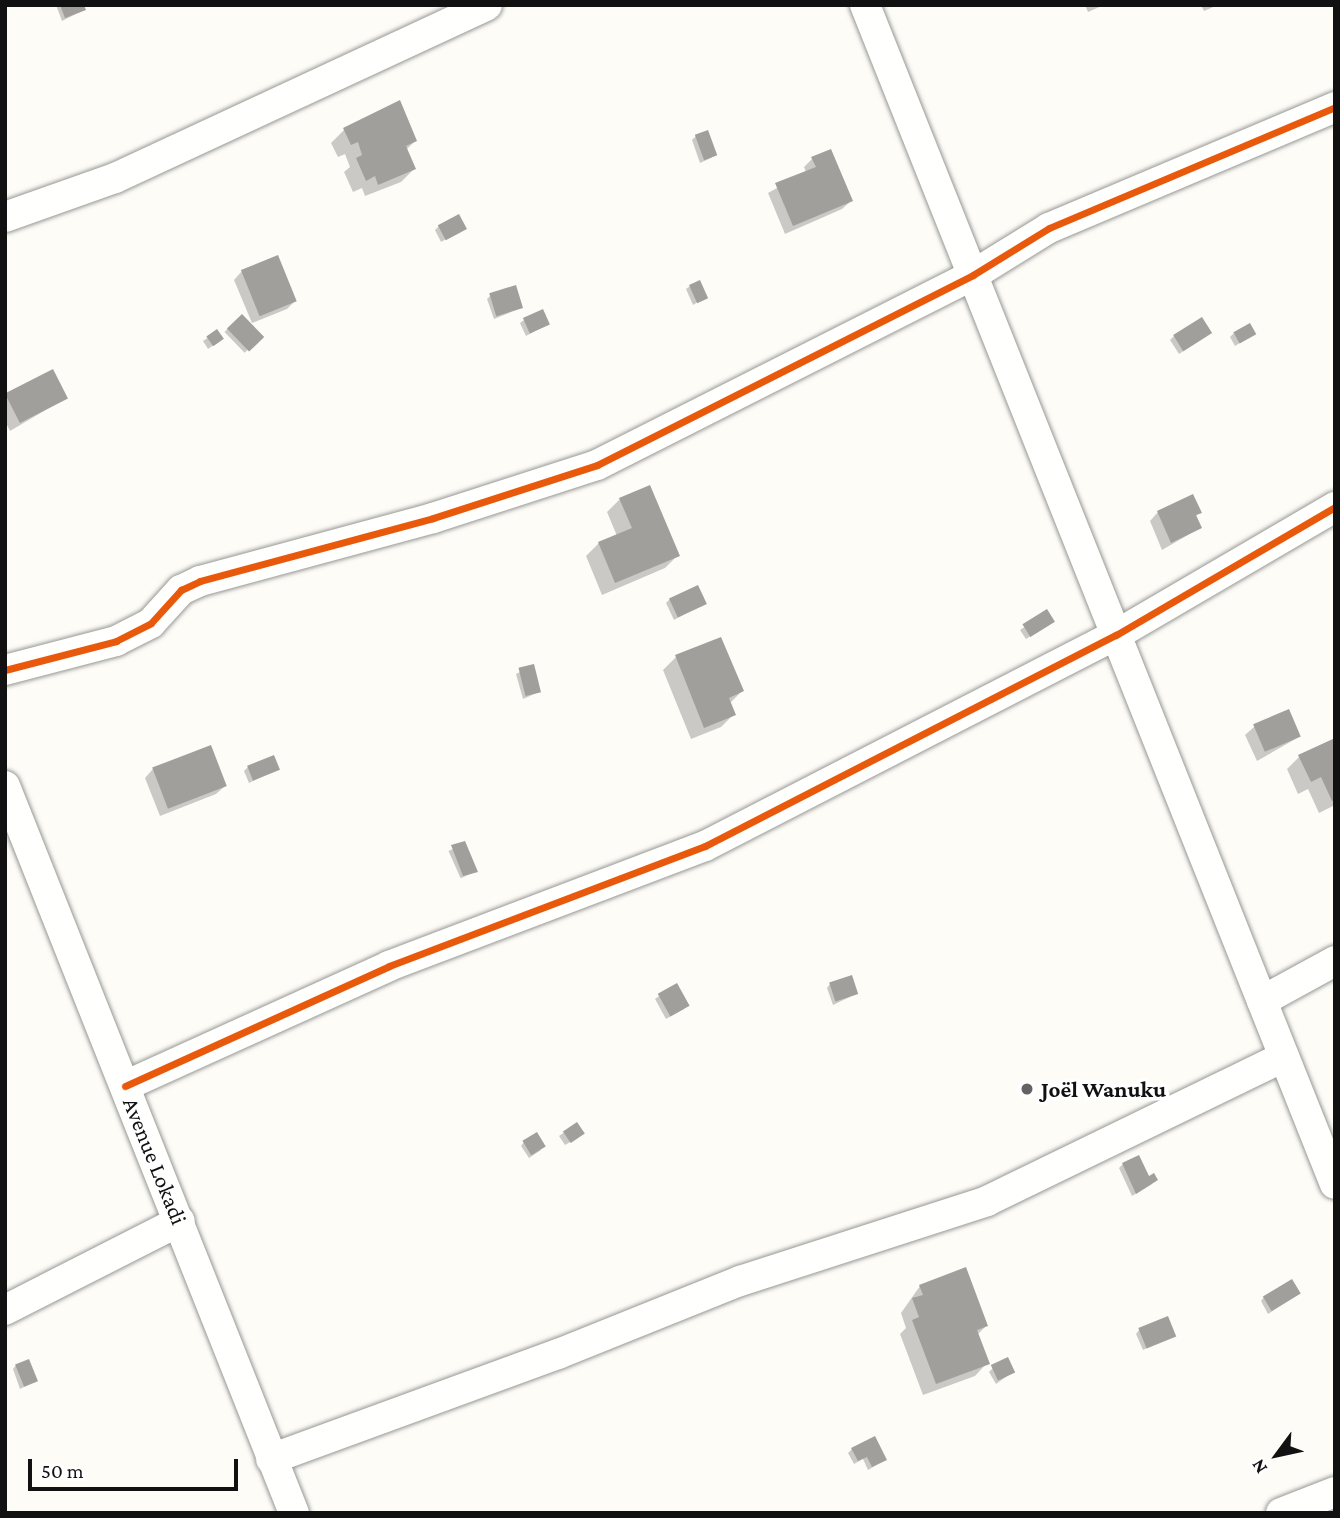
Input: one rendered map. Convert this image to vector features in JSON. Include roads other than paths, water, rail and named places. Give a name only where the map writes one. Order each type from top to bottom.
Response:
[{"type":"street","points":[[5,217],[115,177],[487,5]]},
{"type":"street","points":[[865,5],[1335,1184]]},
{"type":"street","points":[[5,670],[116,641],[151,622],[181,590],[200,581],[433,518],[597,465],[973,275],[1085,210],[1335,107]]},
{"type":"street","points":[[125,1086],[389,966],[705,846],[1116,635],[1335,507]]},
{"type":"street","name":"Avenue Lokadi","points":[[5,786],[180,1221],[271,1459],[287,1510]]},
{"type":"street","points":[[1262,1001],[1335,961]]},
{"type":"street","points":[[271,1459],[558,1354],[740,1281],[986,1201],[1284,1057]]},
{"type":"street","points":[[5,1310],[180,1221]]},
{"type":"street","points":[[1281,1513],[1335,1492]]},
{"type":"place","name":"Joël Wanuku","points":[[1027,1089]]}]
